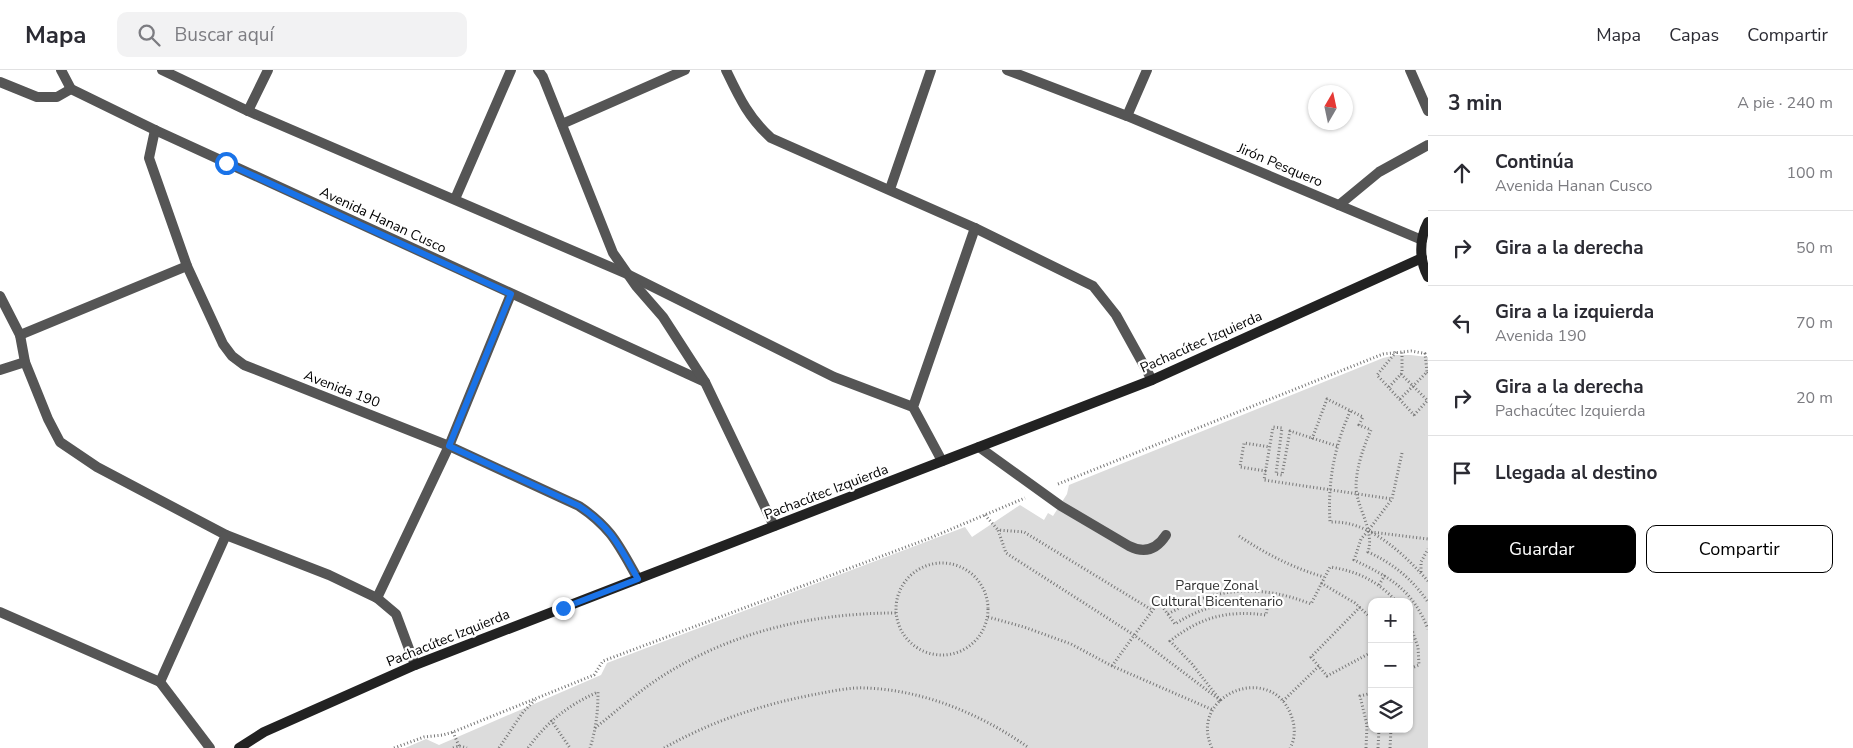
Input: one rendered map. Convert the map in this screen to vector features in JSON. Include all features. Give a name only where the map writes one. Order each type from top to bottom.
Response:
[{"type":"street","points":[[0,82],[36,97],[56,97],[71,90],[61,70]]},
{"type":"street","points":[[162,70],[248,111],[627,274],[834,377],[913,407],[942,462]]},
{"type":"street","points":[[248,111],[268,70]]},
{"type":"street","points":[[455,200],[511,70]]},
{"type":"street","points":[[538,70],[543,77],[613,253],[636,286],[663,317],[705,382],[774,526]]},
{"type":"street","points":[[562,124],[685,70]]},
{"type":"street","points":[[726,70],[756,124],[771,138],[975,228],[1093,286],[1116,315],[1152,380]]},
{"type":"street","points":[[890,189],[931,70]]},
{"type":"street","name":"Jirón Pesquero","points":[[1007,70],[1127,116],[1422,240]]},
{"type":"street","points":[[1127,116],[1147,70]]},
{"type":"street","points":[[1410,70],[1428,111]]},
{"type":"street","name":"Avenida Hanan Cusco","points":[[71,90],[705,382]]},
{"type":"street","name":"Avenida 190","points":[[155,130],[149,158],[187,266],[224,344],[232,356],[244,365],[449,446],[579,506],[597,518],[612,534],[638,579]]},
{"type":"street","points":[[1338,205],[1379,172],[1428,145]]},
{"type":"street","points":[[1428,222],[1422,240],[1422,258],[1428,277]]},
{"type":"street","points":[[913,407],[975,228]]},
{"type":"street","name":"Pachacútec Izquierda","points":[[238,748],[264,732],[415,665],[1152,380],[1422,258]]},
{"type":"street","points":[[20,335],[187,266]]},
{"type":"street","points":[[377,598],[449,446],[511,294]]},
{"type":"street","points":[[0,296],[20,335],[25,362],[48,419],[60,442],[97,466],[226,535],[329,575],[377,598],[396,614],[415,665]]},
{"type":"street","points":[[0,370],[25,362]]},
{"type":"street","points":[[979,447],[1061,506],[1135,549],[1148,550],[1156,547],[1166,535]]},
{"type":"street","points":[[160,682],[226,535]]},
{"type":"street","points":[[0,612],[160,682],[210,748]]},
{"type":"path","points":[[1396,351],[1377,375],[1415,415],[1428,401],[1401,374]]},
{"type":"path","points":[[394,748],[424,736],[443,736],[594,675],[603,661],[930,538],[1369,359],[1396,351],[1426,354],[1427,373],[1400,399]]},
{"type":"path","points":[[1389,387],[1401,374],[1402,351]]},
{"type":"path","points":[[1312,438],[1327,399],[1363,416],[1359,425],[1371,430],[1359,465],[1356,494],[1371,543],[1368,552],[1397,568],[1409,578],[1428,602]]},
{"type":"path","points":[[1350,411],[1337,446],[1330,490],[1330,522],[1342,521],[1368,531],[1390,544],[1428,582]]},
{"type":"path","points":[[1337,446],[1290,431],[1282,475],[1276,474],[1282,428],[1273,427],[1264,480],[1392,498]]},
{"type":"path","points":[[1266,471],[1240,467],[1244,443],[1270,447]]},
{"type":"path","points":[[1402,453],[1392,498],[1361,539],[1354,560],[1385,575],[1405,592],[1416,604],[1428,630]]},
{"type":"path","points":[[985,515],[998,530],[1006,553],[1134,635],[1220,700]]},
{"type":"path","points":[[998,530],[1024,532],[1152,610]]},
{"type":"path","points":[[1368,531],[1428,539]]},
{"type":"path","points":[[1239,536],[1262,552],[1287,564],[1324,577]]},
{"type":"path","points":[[1420,573],[1422,562],[1428,549]]},
{"type":"path","points":[[937,563],[951,564],[964,568],[976,577],[984,589],[988,603],[988,617],[984,631],[974,643],[962,651],[948,655],[933,655],[919,649],[907,640],[899,628],[896,613],[897,598],[902,586],[911,574],[923,567],[937,563]]},
{"type":"path","points":[[1168,614],[1201,598],[1236,591],[1275,593],[1311,604],[1330,567],[1359,574],[1379,585],[1393,598]]},
{"type":"path","points":[[1379,585],[1385,575]]},
{"type":"path","points":[[1321,583],[1339,592],[1368,615]]},
{"type":"path","points":[[1112,666],[1159,602],[1175,624],[1189,615],[1219,604],[1235,601],[1268,602],[1266,615],[1233,613],[1216,616],[1184,630],[1170,641],[1192,664],[1220,700]]},
{"type":"path","points":[[1360,607],[1311,657],[1327,676],[1368,654]]},
{"type":"path","points":[[595,728],[638,693],[664,675],[691,660],[741,637],[806,619],[846,614],[896,613]]},
{"type":"path","points":[[988,617],[1024,627],[1071,644],[1112,666],[1213,710]]},
{"type":"path","points":[[1413,634],[1418,648],[1419,665],[1413,667]]},
{"type":"path","points":[[1283,701],[1319,666]]},
{"type":"path","points":[[1212,748],[1208,732],[1213,710],[1220,700],[1229,693],[1252,687],[1274,693],[1290,711],[1294,721],[1294,733],[1290,748]]},
{"type":"path","points":[[664,748],[715,723],[751,710],[789,699],[865,688],[892,691],[943,704],[992,724],[1029,748]]},
{"type":"path","points":[[528,748],[551,720],[581,699],[598,692],[598,713],[590,748]]},
{"type":"path","points":[[1366,748],[1366,725],[1360,696],[1368,694]]},
{"type":"path","points":[[499,748],[523,712],[537,698]]},
{"type":"path","points":[[551,720],[570,748]]},
{"type":"path","points":[[452,732],[459,746]]},
{"type":"path","points":[[1378,748],[1379,733]]},
{"type":"path","points":[[1390,748],[1391,733]]},
{"type":"path","points":[[453,748],[459,746],[467,748]]},
{"type":"green space","name":"Parque Zonal Cultural Bicentenario","points":[[1396,355],[1428,357],[1428,748],[405,748],[426,739],[439,745],[601,675],[607,663],[965,527],[972,537],[1020,505],[1044,520],[1048,513],[1053,516],[1067,494],[1069,485],[1383,358]]},
{"type":"route","points":[[226,163],[511,294],[449,446],[579,506],[597,518],[612,534],[638,579],[563,608]]}]
